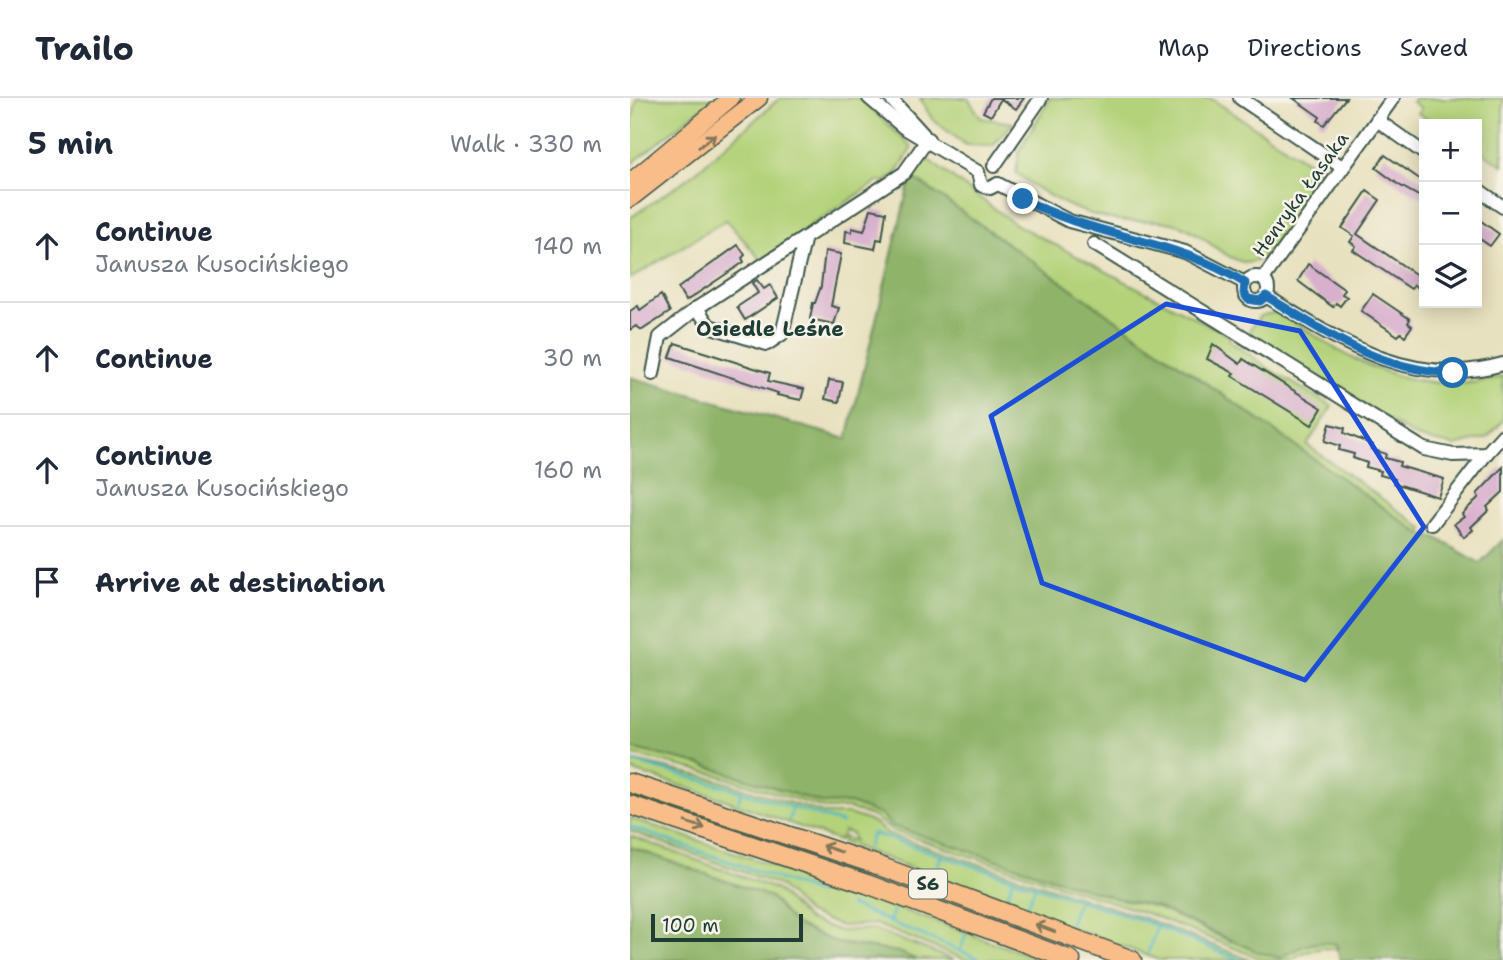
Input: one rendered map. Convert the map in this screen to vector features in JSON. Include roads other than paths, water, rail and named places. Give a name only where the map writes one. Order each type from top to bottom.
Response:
[{"type":"highway","name":"S6","points":[[630,783],[874,864],[1132,960]]},
{"type":"highway","name":"S6","points":[[630,805],[867,884],[1071,960]]},
{"type":"main road","points":[[630,182],[732,98]]},
{"type":"main road","points":[[630,200],[760,98]]},
{"type":"street","points":[[869,98],[895,122],[928,139],[978,172],[981,186],[990,188],[998,184]]},
{"type":"street","points":[[890,98],[928,139]]},
{"type":"street","points":[[994,166],[1041,98]]},
{"type":"street","points":[[1240,98],[1342,167]]},
{"type":"street","name":"Henryka Łasaka","points":[[1263,279],[1393,98]]},
{"type":"street","points":[[1377,120],[1419,149]]},
{"type":"street","points":[[653,374],[660,337],[697,308],[804,241],[904,173],[928,139]]},
{"type":"street","points":[[978,172],[985,165],[994,166],[1000,174],[998,184]]},
{"type":"street","points":[[998,184],[1061,218],[1185,252],[1245,283]]},
{"type":"street","points":[[1482,192],[1503,207]]},
{"type":"street","points":[[697,308],[709,326],[767,344],[782,334],[804,241]]},
{"type":"street","points":[[1094,244],[1409,443],[1437,453],[1486,454]]},
{"type":"street","points":[[1251,277],[1263,279],[1268,285],[1266,296],[1260,301],[1248,299],[1244,293],[1245,283],[1251,277]]},
{"type":"street","points":[[1266,296],[1363,353],[1406,368],[1453,373],[1503,364]]},
{"type":"street","points":[[1432,524],[1503,435]]},
{"type":"waterway","points":[[630,761],[727,787],[842,823]]},
{"type":"waterway","points":[[739,800],[741,791]]},
{"type":"waterway","points":[[789,820],[793,807]]},
{"type":"waterway","points":[[630,827],[819,893],[822,884]]},
{"type":"waterway","points":[[872,833],[1144,921],[1240,960]]},
{"type":"waterway","points":[[868,847],[872,834]]},
{"type":"waterway","points":[[935,872],[941,856]]},
{"type":"waterway","points":[[1006,899],[1013,880]]},
{"type":"waterway","points":[[1027,906],[1035,887]]},
{"type":"waterway","points":[[1070,923],[1078,901]]},
{"type":"waterway","points":[[850,905],[982,960]]},
{"type":"waterway","points":[[889,923],[893,911]]},
{"type":"waterway","points":[[1148,953],[1157,926]]},
{"type":"waterway","points":[[960,951],[966,934]]},
{"type":"district","name":"Osiedle Leśne","points":[[770,329]]}]
